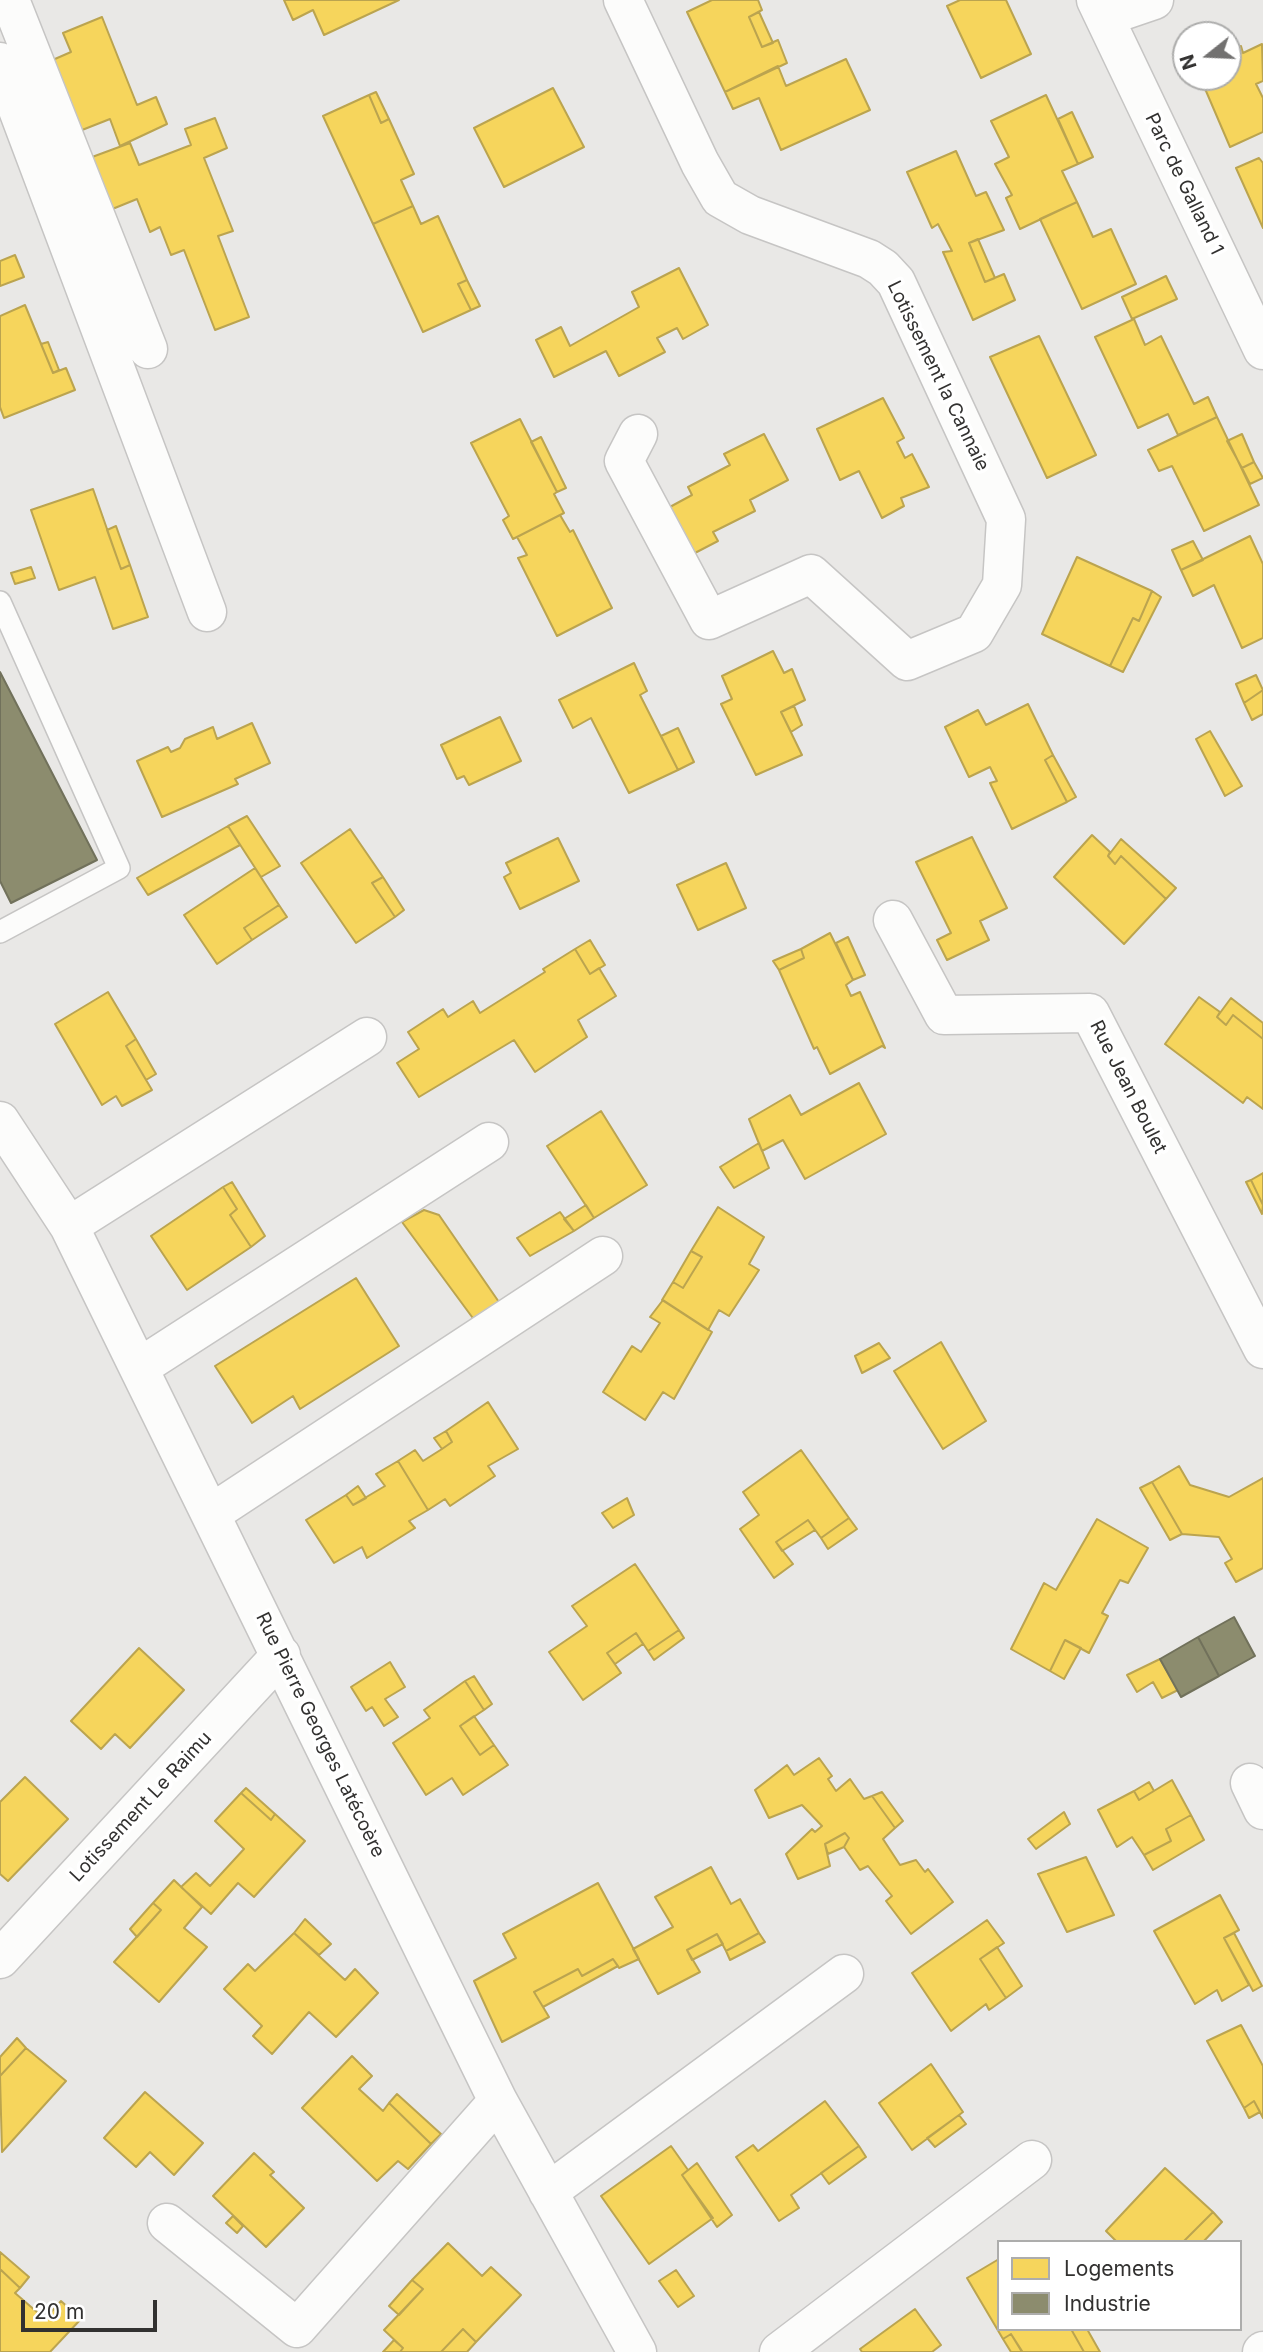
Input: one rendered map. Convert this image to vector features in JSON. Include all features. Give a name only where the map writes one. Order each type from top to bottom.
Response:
[{"type":"street","points":[[9,0],[148,349]]},
{"type":"street","name":"Lotissement la Cannaie","points":[[623,0],[700,163],[720,198],[750,215],[869,259],[895,282],[1006,519],[1002,585],[974,633],[907,661],[811,574],[709,620],[624,461],[638,434]]},
{"type":"street","name":"Parc de Galland 1","points":[[1154,0],[1100,9],[1263,350]]},
{"type":"street","points":[[0,62],[207,612]]},
{"type":"street","name":"Rue Jean Boulet","points":[[893,919],[944,1015],[1090,1013],[1263,1349]]},
{"type":"street","points":[[69,1226],[367,1037]]},
{"type":"street","name":"Rue Pierre Georges Latécoère","points":[[0,1121],[69,1226],[498,2101],[637,2352]]},
{"type":"street","points":[[140,1367],[489,1142]]},
{"type":"street","points":[[212,1513],[603,1256]]},
{"type":"street","name":"Lotissement Le Raimu","points":[[0,1959],[281,1655]]},
{"type":"street","points":[[548,2192],[844,1974]]},
{"type":"street","points":[[167,2223],[297,2328],[498,2101]]},
{"type":"street","points":[[779,2352],[1032,2160]]},
{"type":"lane","points":[[0,602],[119,868],[0,932]]},
{"type":"building: Logements","points":[[284,0],[399,0],[324,35],[313,10],[293,20]]},
{"type":"building: Logements","points":[[712,0],[758,0],[762,10],[749,17],[762,47],[778,40],[787,63],[725,92],[687,12]]},
{"type":"building: Logements","points":[[960,0],[1006,0],[1031,54],[981,78],[947,6]]},
{"type":"building: Logements","points":[[759,12],[773,43],[762,47],[749,17]]},
{"type":"building: Logements","points":[[102,17],[137,105],[156,97],[167,124],[120,146],[110,119],[77,132],[48,62],[71,52],[63,33]]},
{"type":"building: Logements","points":[[1262,44],[1263,81],[1256,84],[1263,98],[1263,132],[1230,147],[1206,91],[1242,91],[1242,50],[1243,53]]},
{"type":"building: Logements","points":[[846,59],[870,110],[781,150],[759,98],[733,109],[725,92],[778,66],[786,86]]},
{"type":"building: Logements","points":[[553,88],[584,147],[504,187],[474,128]]},
{"type":"building: Logements","points":[[376,92],[389,119],[381,123],[369,95]]},
{"type":"building: Logements","points":[[369,95],[381,123],[389,119],[414,174],[401,180],[413,206],[373,224],[323,116]]},
{"type":"building: Logements","points":[[1046,95],[1078,164],[1062,171],[1077,202],[1020,229],[1006,198],[1012,195],[995,164],[1009,157],[991,121]]},
{"type":"building: Logements","points":[[1072,112],[1093,157],[1078,164],[1058,119]]},
{"type":"building: Logements","points":[[215,118],[227,148],[204,158],[233,231],[218,236],[249,317],[215,330],[184,250],[171,255],[160,227],[150,232],[137,199],[105,212],[84,160],[130,143],[139,165],[191,145],[185,129]]},
{"type":"building: Logements","points":[[956,151],[976,196],[986,192],[1004,230],[969,243],[985,282],[1004,274],[1015,300],[973,320],[943,252],[952,251],[938,224],[932,228],[907,172]]},
{"type":"building: Logements","points":[[1259,158],[1263,163],[1263,228],[1236,168]]},
{"type":"building: Logements","points":[[1077,202],[1093,237],[1111,229],[1136,284],[1082,309],[1040,219]]},
{"type":"building: Logements","points":[[413,206],[421,224],[438,216],[467,280],[458,284],[471,310],[423,332],[373,224]]},
{"type":"building: Logements","points":[[978,239],[995,278],[985,282],[969,243]]},
{"type":"building: Logements","points":[[15,255],[24,277],[0,286],[0,261]]},
{"type":"building: Logements","points":[[679,268],[708,325],[683,339],[677,328],[657,338],[665,352],[619,376],[606,351],[554,377],[536,340],[561,327],[570,346],[639,307],[632,292]]},
{"type":"building: Logements","points":[[1166,276],[1177,299],[1132,319],[1122,297]]},
{"type":"building: Logements","points":[[467,280],[480,306],[471,310],[458,284]]},
{"type":"building: Logements","points":[[25,305],[53,373],[66,368],[75,390],[4,418],[0,407],[0,316]]},
{"type":"building: Logements","points":[[1134,319],[1145,345],[1161,336],[1194,404],[1208,397],[1217,417],[1178,435],[1168,414],[1138,428],[1095,337]]},
{"type":"building: Logements","points":[[1039,336],[1096,455],[1047,478],[990,357]]},
{"type":"building: Logements","points":[[48,342],[59,370],[53,373],[41,344]]},
{"type":"building: Logements","points":[[883,398],[904,438],[897,442],[905,458],[912,454],[929,487],[901,498],[904,506],[882,518],[859,471],[840,480],[817,429]]},
{"type":"building: Logements","points":[[1217,417],[1259,505],[1204,531],[1172,466],[1159,471],[1148,450]]},
{"type":"building: Logements","points":[[520,419],[557,492],[554,494],[564,513],[513,539],[503,520],[509,516],[471,443]]},
{"type":"building: Logements","points":[[764,434],[788,480],[750,500],[755,511],[713,532],[718,541],[693,554],[668,508],[692,495],[688,487],[730,465],[724,454]]},
{"type":"building: Logements","points":[[1242,434],[1254,462],[1242,468],[1227,441]]},
{"type":"building: Logements","points":[[541,437],[566,488],[557,492],[531,442]]},
{"type":"building: Logements","points":[[1254,462],[1263,478],[1250,484],[1242,468]]},
{"type":"building: Logements","points":[[93,489],[121,569],[130,565],[148,617],[113,629],[95,577],[59,590],[31,510]]},
{"type":"building: Logements","points":[[560,515],[570,532],[573,530],[612,608],[557,636],[518,558],[527,555],[517,537]]},
{"type":"building: Logements","points":[[116,526],[130,565],[121,569],[107,530]]},
{"type":"building: Logements","points":[[1250,536],[1263,564],[1263,638],[1242,648],[1214,585],[1193,596],[1181,570]]},
{"type":"building: Logements","points":[[1193,541],[1203,560],[1181,570],[1172,550]]},
{"type":"building: Logements","points":[[1077,557],[1152,591],[1139,621],[1133,618],[1110,666],[1042,634]]},
{"type":"building: Logements","points":[[31,567],[35,578],[15,584],[11,573]]},
{"type":"building: Logements","points":[[1152,591],[1161,597],[1123,672],[1110,666],[1133,618],[1139,621]]},
{"type":"building: Logements","points":[[773,651],[784,673],[792,669],[805,700],[781,712],[802,755],[756,775],[721,704],[732,699],[722,676]]},
{"type":"building: Logements","points":[[634,663],[647,691],[640,695],[678,770],[629,793],[591,718],[573,728],[559,700]]},
{"type":"building: Logements","points":[[1256,675],[1263,690],[1244,703],[1236,684]]},
{"type":"building: Logements","points":[[1263,690],[1263,714],[1252,720],[1244,703]]},
{"type":"building: Logements","points":[[1028,704],[1053,755],[1045,760],[1067,802],[1012,829],[990,783],[997,781],[990,767],[969,777],[945,727],[978,710],[986,725]]},
{"type":"building: Logements","points":[[794,706],[802,725],[791,732],[781,712]]},
{"type":"building: Logements","points":[[500,717],[521,761],[469,785],[464,776],[457,779],[441,745]]},
{"type":"building: Logements","points":[[252,723],[270,763],[235,779],[238,784],[162,817],[137,761],[168,747],[171,752],[180,748],[185,739],[213,727],[217,739]]},
{"type":"building: Logements","points":[[678,728],[694,762],[678,770],[661,736]]},
{"type":"building: Logements","points":[[1210,731],[1242,786],[1225,796],[1196,739]]},
{"type":"building: Logements","points":[[1053,755],[1076,797],[1067,802],[1045,760]]},
{"type":"building: Logements","points":[[247,816],[280,866],[261,877],[228,826]]},
{"type":"building: Logements","points":[[228,826],[240,845],[148,895],[137,878]]},
{"type":"building: Logements","points":[[350,829],[383,877],[372,883],[395,917],[356,943],[301,863]]},
{"type":"building: Logements","points":[[1092,835],[1110,852],[1108,856],[1115,864],[1121,856],[1166,899],[1124,944],[1054,877]]},
{"type":"building: Logements","points":[[972,837],[1007,908],[980,921],[989,940],[947,960],[937,940],[951,933],[916,862]]},
{"type":"building: Logements","points":[[558,838],[579,881],[520,909],[504,877],[511,873],[506,863]]},
{"type":"building: Logements","points":[[1121,839],[1176,888],[1166,899],[1121,856],[1115,864],[1108,856]]},
{"type":"building: Logements","points":[[726,863],[746,908],[698,930],[677,885]]},
{"type":"building: Logements","points":[[255,868],[279,905],[244,928],[252,940],[217,964],[184,915]]},
{"type":"building: Logements","points":[[383,877],[404,910],[395,917],[372,883]]},
{"type":"building: Logements","points":[[279,905],[287,917],[252,940],[244,928]]},
{"type":"building: Logements","points":[[830,933],[853,980],[846,985],[851,996],[860,992],[885,1048],[882,1046],[830,1074],[817,1047],[814,1049],[779,970],[804,958],[801,949]]},
{"type":"building: Logements","points":[[848,937],[865,975],[853,980],[836,943]]},
{"type":"building: Logements","points":[[590,940],[605,965],[590,974],[575,949]]},
{"type":"building: Logements","points":[[575,949],[590,974],[599,968],[616,996],[578,1020],[587,1037],[535,1072],[514,1040],[419,1097],[397,1063],[419,1049],[408,1032],[443,1009],[448,1017],[473,1001],[480,1013],[545,972],[543,969]]},
{"type":"building: Logements","points":[[801,949],[804,958],[779,970],[773,961]]},
{"type":"building: Logements","points":[[108,992],[136,1039],[126,1046],[152,1090],[122,1106],[116,1096],[102,1105],[55,1024]]},
{"type":"building: Logements","points":[[1199,997],[1220,1012],[1217,1017],[1226,1025],[1233,1015],[1263,1039],[1263,1109],[1247,1097],[1243,1103],[1165,1044]]},
{"type":"building: Logements","points":[[1231,998],[1263,1023],[1263,1039],[1233,1015],[1226,1025],[1217,1017]]},
{"type":"building: Logements","points":[[136,1039],[156,1074],[146,1080],[126,1046]]},
{"type":"building: Logements","points":[[859,1083],[886,1134],[805,1179],[783,1140],[762,1151],[749,1119],[790,1095],[801,1115]]},
{"type":"building: Logements","points":[[601,1111],[647,1185],[594,1218],[547,1146]]},
{"type":"building: Logements","points":[[759,1143],[769,1168],[734,1188],[720,1167]]},
{"type":"building: Logements","points":[[1263,1173],[1263,1205],[1251,1180]]},
{"type":"building: Logements","points":[[1251,1180],[1263,1205],[1262,1214],[1246,1182]]},
{"type":"building: Logements","points":[[232,1182],[265,1236],[251,1247],[230,1215],[237,1209],[223,1187]]},
{"type":"building: Logements","points":[[223,1187],[237,1209],[230,1215],[251,1247],[187,1290],[151,1236]]},
{"type":"building: Logements","points":[[586,1205],[594,1218],[574,1231],[564,1219]]},
{"type":"building: Logements","points":[[718,1207],[764,1237],[749,1264],[759,1270],[729,1316],[719,1310],[708,1330],[662,1300],[673,1282],[683,1288],[702,1257],[691,1251]]},
{"type":"building: Logements","points":[[424,1210],[439,1215],[501,1305],[475,1321],[402,1222]]},
{"type":"building: Logements","points":[[560,1212],[574,1231],[530,1256],[517,1238]]},
{"type":"building: Logements","points":[[691,1251],[702,1257],[683,1288],[673,1282]]},
{"type":"building: Logements","points":[[356,1278],[399,1346],[300,1409],[293,1396],[252,1423],[215,1366]]},
{"type":"building: Logements","points":[[663,1300],[712,1332],[674,1399],[663,1392],[645,1420],[603,1392],[632,1346],[641,1352],[660,1323],[650,1317]]},
{"type":"building: Logements","points":[[941,1342],[986,1421],[943,1449],[894,1371]]},
{"type":"building: Logements","points":[[879,1343],[890,1358],[862,1373],[855,1356]]},
{"type":"building: Logements","points":[[488,1402],[518,1449],[488,1466],[495,1476],[450,1506],[445,1499],[428,1510],[398,1461],[415,1450],[423,1461],[442,1449],[452,1442],[446,1431]]},
{"type":"building: Logements","points":[[446,1431],[452,1442],[442,1449],[434,1438]]},
{"type":"building: Logements","points":[[801,1450],[849,1518],[821,1538],[808,1520],[776,1542],[793,1564],[774,1578],[740,1529],[759,1515],[743,1492]]},
{"type":"building: Logements","points":[[398,1461],[428,1510],[409,1521],[415,1528],[367,1558],[362,1547],[334,1563],[306,1520],[346,1495],[353,1505],[385,1486],[376,1474]]},
{"type":"building: Logements","points":[[1179,1466],[1190,1485],[1229,1497],[1263,1478],[1263,1568],[1236,1582],[1225,1563],[1232,1559],[1219,1537],[1182,1534],[1152,1482]]},
{"type":"building: Logements","points":[[1152,1482],[1182,1534],[1170,1540],[1140,1488]]},
{"type":"building: Logements","points":[[358,1486],[366,1498],[353,1505],[346,1495]]},
{"type":"building: Logements","points":[[627,1498],[634,1515],[613,1528],[602,1513]]},
{"type":"building: Logements","points":[[849,1518],[857,1529],[828,1549],[821,1538]]},
{"type":"building: Logements","points":[[1097,1519],[1148,1548],[1128,1583],[1120,1580],[1102,1613],[1108,1616],[1089,1653],[1065,1640],[1050,1671],[1011,1649],[1044,1583],[1056,1590]]},
{"type":"building: Logements","points":[[808,1520],[815,1530],[782,1551],[776,1542]]},
{"type":"building: Logements","points":[[635,1564],[679,1630],[648,1651],[636,1633],[607,1653],[621,1673],[583,1700],[549,1652],[587,1626],[572,1606]]},
{"type":"building: Logements","points":[[679,1630],[684,1638],[654,1660],[648,1651]]},
{"type":"building: Logements","points":[[636,1633],[643,1644],[615,1664],[607,1653]]},
{"type":"building: Logements","points":[[1065,1640],[1081,1648],[1064,1679],[1050,1671]]},
{"type":"building: Logements","points":[[139,1648],[184,1690],[130,1748],[115,1734],[101,1749],[71,1721]]},
{"type":"building: Logements","points":[[1160,1659],[1178,1690],[1162,1698],[1153,1682],[1137,1692],[1127,1675]]},
{"type":"building: Logements","points":[[390,1662],[405,1687],[385,1699],[398,1717],[384,1726],[372,1707],[366,1711],[351,1687]]},
{"type":"building: Logements","points":[[474,1676],[492,1704],[484,1710],[465,1681]]},
{"type":"building: Logements","points":[[465,1681],[484,1710],[460,1726],[480,1755],[494,1745],[508,1765],[463,1795],[452,1778],[426,1795],[393,1743],[430,1718],[424,1710]]},
{"type":"building: Logements","points":[[474,1716],[494,1745],[480,1755],[460,1726]]},
{"type":"building: Logements","points":[[819,1758],[832,1776],[828,1779],[836,1791],[850,1779],[864,1799],[872,1796],[895,1828],[883,1839],[900,1865],[916,1860],[925,1872],[928,1869],[953,1902],[911,1934],[886,1901],[892,1896],[868,1866],[860,1870],[844,1847],[849,1838],[845,1833],[825,1844],[830,1866],[798,1879],[786,1854],[812,1829],[815,1832],[822,1826],[802,1805],[769,1818],[755,1790],[787,1765],[794,1775]]},
{"type":"building: Logements","points":[[25,1777],[68,1819],[8,1881],[0,1874],[0,1802]]},
{"type":"building: Logements","points":[[1172,1780],[1191,1815],[1166,1829],[1171,1841],[1144,1855],[1132,1837],[1117,1847],[1098,1810],[1134,1791],[1139,1800]]},
{"type":"building: Logements","points":[[1149,1782],[1154,1791],[1139,1800],[1134,1791]]},
{"type":"building: Logements","points":[[246,1788],[275,1814],[271,1820],[241,1793]]},
{"type":"building: Logements","points":[[882,1792],[903,1821],[895,1828],[872,1796]]},
{"type":"building: Logements","points":[[241,1793],[271,1820],[275,1814],[305,1841],[254,1897],[238,1883],[211,1914],[181,1887],[196,1873],[210,1886],[244,1849],[215,1821]]},
{"type":"building: Logements","points":[[1064,1812],[1070,1824],[1036,1849],[1028,1839]]},
{"type":"building: Logements","points":[[1191,1815],[1204,1840],[1153,1870],[1144,1855],[1171,1841],[1166,1829]]},
{"type":"building: Logements","points":[[845,1833],[849,1838],[844,1847],[828,1854],[825,1844]]},
{"type":"building: Logements","points":[[1086,1857],[1114,1915],[1067,1932],[1038,1874]]},
{"type":"building: Logements","points":[[711,1867],[731,1904],[740,1899],[759,1933],[726,1951],[717,1934],[687,1950],[700,1972],[658,1994],[633,1949],[673,1927],[655,1897]]},
{"type":"building: Logements","points":[[174,1880],[202,1907],[184,1928],[207,1947],[159,2002],[114,1962],[161,1910],[153,1903]]},
{"type":"building: Logements","points":[[598,1883],[639,1959],[619,1968],[613,1959],[582,1976],[578,1969],[534,1992],[549,2017],[502,2042],[474,1981],[516,1958],[503,1934]]},
{"type":"building: Logements","points":[[1220,1895],[1239,1930],[1224,1938],[1249,1985],[1222,2001],[1217,1990],[1195,2004],[1154,1931]]},
{"type":"building: Logements","points":[[153,1903],[161,1910],[137,1937],[130,1929]]},
{"type":"building: Logements","points":[[305,1919],[331,1944],[319,1955],[294,1933]]},
{"type":"building: Logements","points":[[987,1920],[1004,1943],[980,1959],[1006,1998],[989,2010],[986,2004],[951,2031],[912,1973]]},
{"type":"building: Logements","points":[[294,1933],[345,1980],[355,1969],[378,1993],[336,2037],[309,2012],[272,2054],[253,2036],[262,2026],[224,1989],[248,1964],[255,1971]]},
{"type":"building: Logements","points":[[759,1933],[765,1942],[730,1960],[726,1951]]},
{"type":"building: Logements","points":[[1234,1933],[1262,1986],[1253,1991],[1224,1938]]},
{"type":"building: Logements","points":[[717,1934],[723,1944],[692,1960],[687,1950]]},
{"type":"building: Logements","points":[[997,1947],[1022,1986],[1006,1998],[980,1959]]},
{"type":"building: Logements","points":[[613,1959],[618,1966],[543,2007],[534,1992],[578,1969],[582,1976]]},
{"type":"building: Logements","points":[[1241,2025],[1263,2066],[1263,2118],[1254,2101],[1244,2108],[1207,2041]]},
{"type":"building: Logements","points":[[17,2038],[26,2048],[0,2076],[0,2057]]},
{"type":"building: Logements","points":[[26,2048],[66,2081],[2,2152],[0,2076]]},
{"type":"building: Logements","points":[[352,2056],[372,2076],[359,2089],[383,2111],[389,2103],[431,2144],[408,2169],[398,2161],[377,2181],[302,2108]]},
{"type":"building: Logements","points":[[931,2064],[963,2112],[912,2150],[879,2103]]},
{"type":"building: Logements","points":[[145,2092],[203,2143],[174,2175],[150,2152],[136,2167],[104,2138]]},
{"type":"building: Logements","points":[[397,2094],[441,2134],[431,2144],[389,2103]]},
{"type":"building: Logements","points":[[825,2101],[859,2146],[791,2195],[799,2208],[779,2221],[736,2157],[753,2145],[758,2151]]},
{"type":"building: Logements","points":[[1254,2101],[1260,2112],[1249,2118],[1244,2108]]},
{"type":"building: Logements","points":[[959,2115],[966,2124],[935,2147],[927,2138]]},
{"type":"building: Logements","points":[[671,2146],[688,2170],[682,2175],[713,2218],[649,2264],[601,2196]]},
{"type":"building: Logements","points":[[859,2146],[866,2157],[829,2184],[821,2173]]},
{"type":"building: Logements","points":[[254,2153],[274,2172],[270,2175],[304,2208],[266,2247],[213,2196]]},
{"type":"building: Logements","points":[[697,2163],[732,2215],[717,2227],[682,2175]]},
{"type":"building: Logements","points":[[1165,2168],[1213,2212],[1185,2240],[1115,2240],[1106,2231]]},
{"type":"building: Logements","points":[[1213,2212],[1222,2222],[1205,2240],[1185,2240]]},
{"type":"building: Logements","points":[[233,2216],[243,2226],[237,2233],[226,2223]]},
{"type":"building: Logements","points":[[448,2243],[482,2276],[491,2267],[521,2295],[476,2342],[463,2329],[441,2352],[400,2352],[403,2348],[384,2330],[423,2289],[412,2280]]},
{"type":"building: Logements","points":[[0,2252],[29,2277],[20,2288],[0,2269]]},
{"type":"building: Logements","points":[[997,2260],[997,2329],[967,2278]]},
{"type":"building: Logements","points":[[0,2269],[20,2288],[15,2293],[45,2319],[61,2301],[81,2319],[50,2352],[0,2352]]},
{"type":"building: Logements","points":[[676,2270],[694,2296],[678,2307],[659,2281]]},
{"type":"building: Logements","points":[[412,2280],[423,2289],[399,2315],[389,2306]]},
{"type":"building: Logements","points":[[915,2309],[941,2345],[932,2352],[862,2352],[860,2349]]},
{"type":"building: Logements","points":[[463,2329],[476,2342],[467,2352],[441,2352]]},
{"type":"building: Logements","points":[[998,2331],[1072,2331],[1084,2352],[1022,2352],[1011,2334],[1003,2339]]},
{"type":"building: Logements","points":[[1072,2331],[1088,2331],[1100,2352],[1084,2352]]},
{"type":"building: Logements","points":[[1011,2334],[1022,2351],[1011,2352],[1003,2339]]},
{"type":"building: Logements","points":[[394,2340],[403,2348],[400,2352],[383,2352]]},
{"type":"building: Industrie","points":[[0,672],[97,860],[11,903],[0,881]]},
{"type":"building: Industrie","points":[[1234,1617],[1255,1656],[1219,1676],[1198,1637]]},
{"type":"building: Industrie","points":[[1198,1637],[1219,1676],[1181,1697],[1160,1659]]}]
